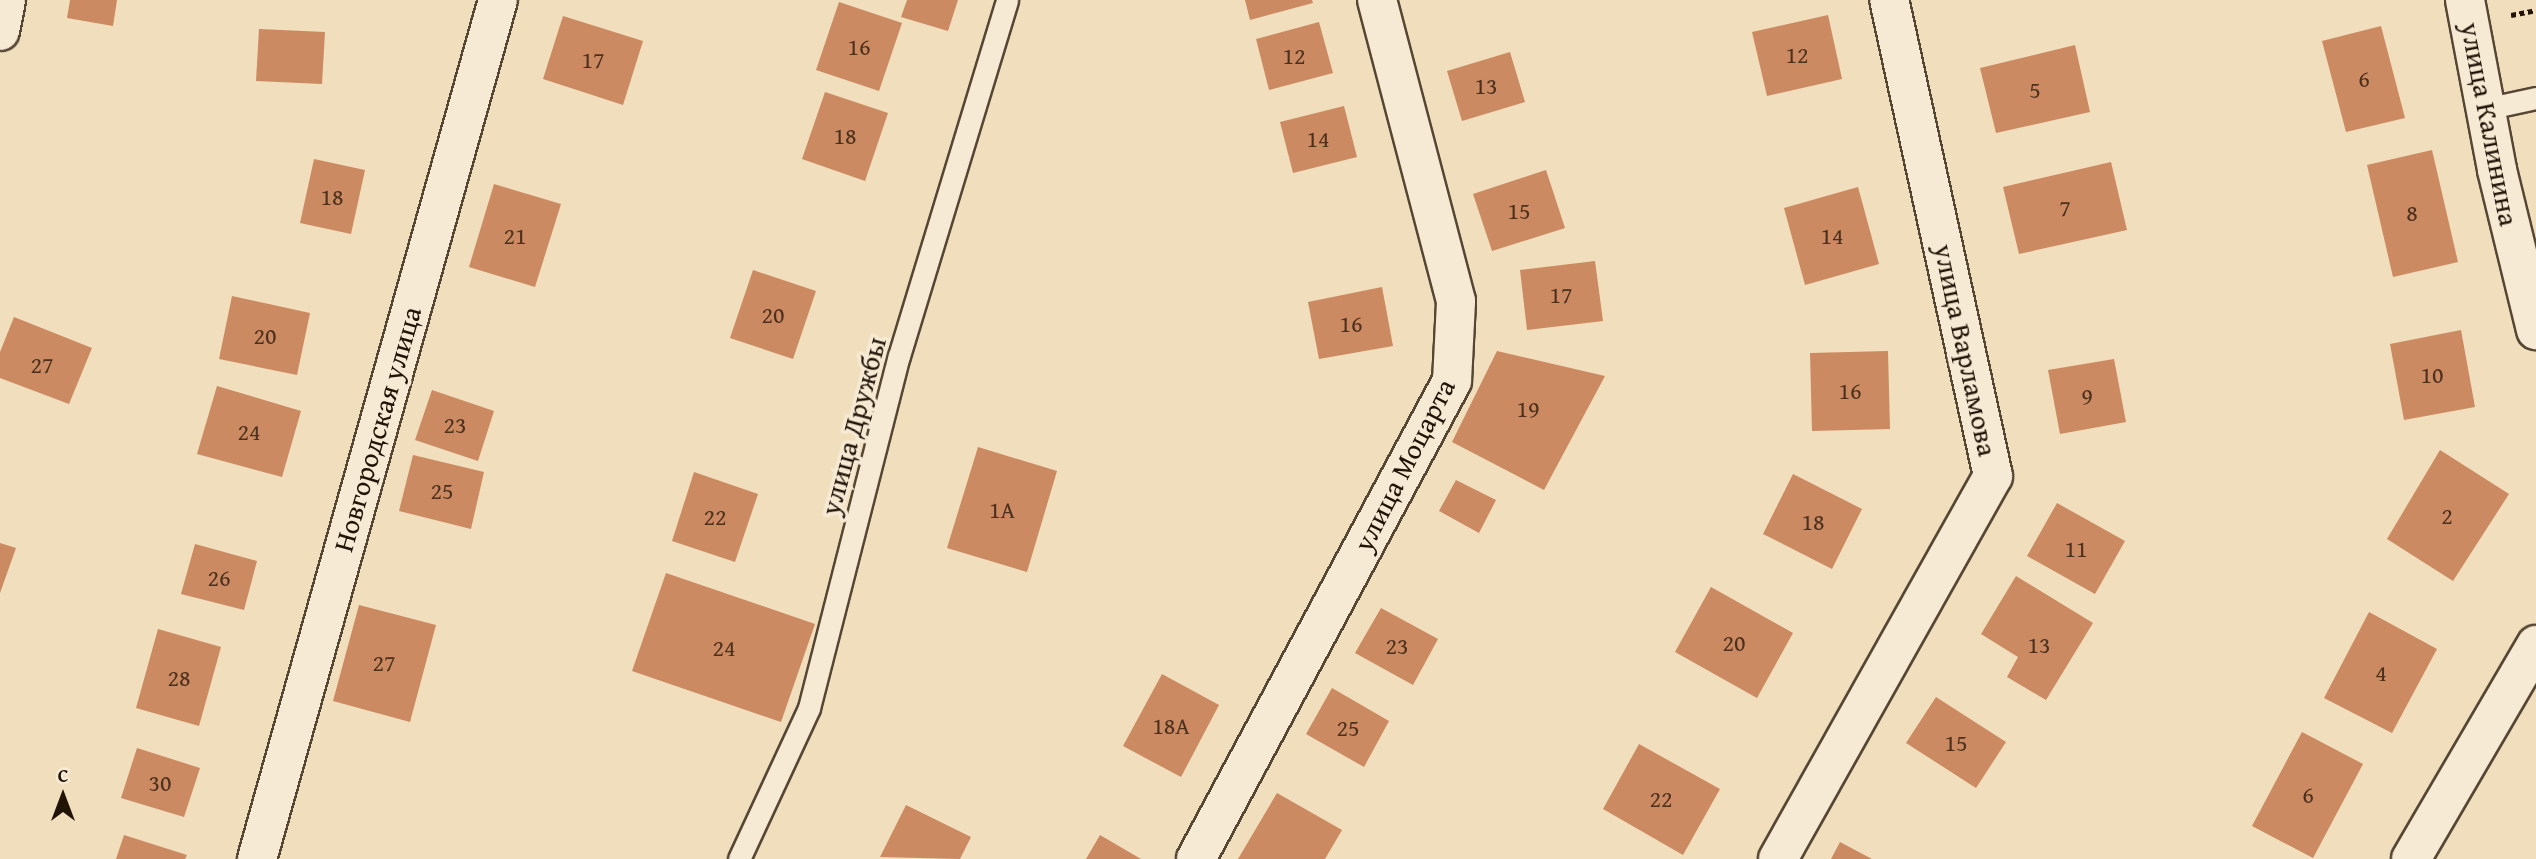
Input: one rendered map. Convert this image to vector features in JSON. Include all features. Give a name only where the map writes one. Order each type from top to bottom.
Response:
[{"type":"street","points":[[0,31],[6,0]]},
{"type":"street","name":"Новгородская улица","points":[[257,859],[498,0]]},
{"type":"street","name":"улица Моцарта","points":[[1196,859],[1451,381],[1456,301],[1377,0]]},
{"type":"street","name":"улица Варламова","points":[[1778,859],[1993,476],[1889,0]]},
{"type":"street","name":"улица Калинина","points":[[2465,0],[2485,109],[2528,262],[2536,330]]},
{"type":"street","points":[[2411,859],[2536,645]]},
{"type":"lane","name":"улица Дружбы","points":[[739,859],[809,708],[899,356],[1007,0]]},
{"type":"lane","points":[[2485,109],[2536,98]]},
{"type":"building","points":[[70,0],[117,0],[113,26],[67,18]]},
{"type":"building","points":[[907,0],[958,0],[948,31],[901,17]]},
{"type":"building","points":[[1245,0],[1312,0],[1313,3],[1250,20]]},
{"type":"building","points":[[839,2],[902,23],[879,91],[816,70]]},
{"type":"building","points":[[1828,15],[1842,79],[1767,96],[1752,32]]},
{"type":"building","points":[[563,16],[643,41],[623,105],[543,79]]},
{"type":"building","points":[[1319,22],[1333,73],[1269,90],[1256,39]]},
{"type":"building","points":[[2381,26],[2405,118],[2346,132],[2322,41]]},
{"type":"building","points":[[259,29],[325,32],[322,84],[256,81]]},
{"type":"building","points":[[2075,45],[2090,112],[1996,133],[1980,68]]},
{"type":"building","points":[[1510,52],[1525,102],[1462,121],[1447,71]]},
{"type":"building","points":[[825,92],[888,113],[865,181],[802,159]]},
{"type":"building","points":[[1344,106],[1357,157],[1293,173],[1280,122]]},
{"type":"building","points":[[2432,150],[2458,262],[2393,277],[2367,165]]},
{"type":"building","points":[[314,159],[365,170],[351,234],[300,223]]},
{"type":"building","points":[[2111,162],[2127,230],[2019,254],[2003,187]]},
{"type":"building","points":[[1546,170],[1565,228],[1492,251],[1473,194]]},
{"type":"building","points":[[494,184],[561,204],[535,287],[469,267]]},
{"type":"building","points":[[1858,187],[1879,264],[1805,285],[1784,208]]},
{"type":"building","points":[[1595,261],[1603,321],[1527,330],[1520,270]]},
{"type":"building","points":[[753,270],[816,291],[793,359],[730,338]]},
{"type":"building","points":[[1382,287],[1393,346],[1319,359],[1308,302]]},
{"type":"building","points":[[232,296],[310,313],[297,375],[219,359]]},
{"type":"building","points":[[14,317],[92,348],[69,404],[0,378],[0,352]]},
{"type":"building","points":[[2461,330],[2475,407],[2404,420],[2390,344]]},
{"type":"building","points":[[1497,351],[1605,376],[1544,490],[1452,442]]},
{"type":"building","points":[[1888,351],[1890,429],[1812,431],[1810,353]]},
{"type":"building","points":[[2114,359],[2126,422],[2060,434],[2048,370]]},
{"type":"building","points":[[217,386],[301,411],[282,477],[197,454]]},
{"type":"building","points":[[432,390],[494,411],[478,461],[415,440]]},
{"type":"building","points":[[978,447],[1057,471],[1027,572],[947,548]]},
{"type":"building","points":[[2440,450],[2509,494],[2453,581],[2387,539]]},
{"type":"building","points":[[413,455],[484,472],[471,529],[399,511]]},
{"type":"building","points":[[694,472],[758,494],[735,562],[672,541]]},
{"type":"building","points":[[1793,474],[1862,509],[1832,569],[1763,534]]},
{"type":"building","points":[[1456,480],[1496,500],[1479,533],[1439,511]]},
{"type":"building","points":[[2057,503],[2125,541],[2095,594],[2027,556]]},
{"type":"building","points":[[0,543],[16,548],[0,593]]},
{"type":"building","points":[[195,544],[257,561],[244,610],[181,594]]},
{"type":"building","points":[[666,573],[815,624],[781,722],[632,671]]},
{"type":"building","points":[[2016,576],[2093,623],[2046,700],[2007,677],[2018,657],[1981,634]]},
{"type":"building","points":[[1711,587],[1793,633],[1757,698],[1675,652]]},
{"type":"building","points":[[359,605],[436,625],[410,722],[333,701]]},
{"type":"building","points":[[1381,608],[1438,639],[1413,685],[1355,653]]},
{"type":"building","points":[[2369,612],[2437,649],[2392,733],[2324,698]]},
{"type":"building","points":[[158,629],[221,647],[199,726],[136,708]]},
{"type":"building","points":[[1162,674],[1219,705],[1181,777],[1123,746]]},
{"type":"building","points":[[1332,688],[1389,721],[1364,767],[1306,734]]},
{"type":"building","points":[[1936,697],[2006,742],[1976,788],[1906,743]]},
{"type":"building","points":[[2302,732],[2363,764],[2313,858],[2252,826]]},
{"type":"building","points":[[1639,744],[1720,789],[1683,855],[1603,809]]},
{"type":"building","points":[[137,748],[200,768],[184,817],[121,798]]},
{"type":"building","points":[[1277,793],[1342,830],[1325,859],[1238,859]]},
{"type":"building","points":[[906,805],[971,837],[960,859],[880,857]]},
{"type":"building","points":[[124,835],[187,855],[185,859],[116,859]]},
{"type":"building","points":[[1100,835],[1141,859],[1086,859]]},
{"type":"building","points":[[1840,842],[1872,859],[1831,859]]}]
